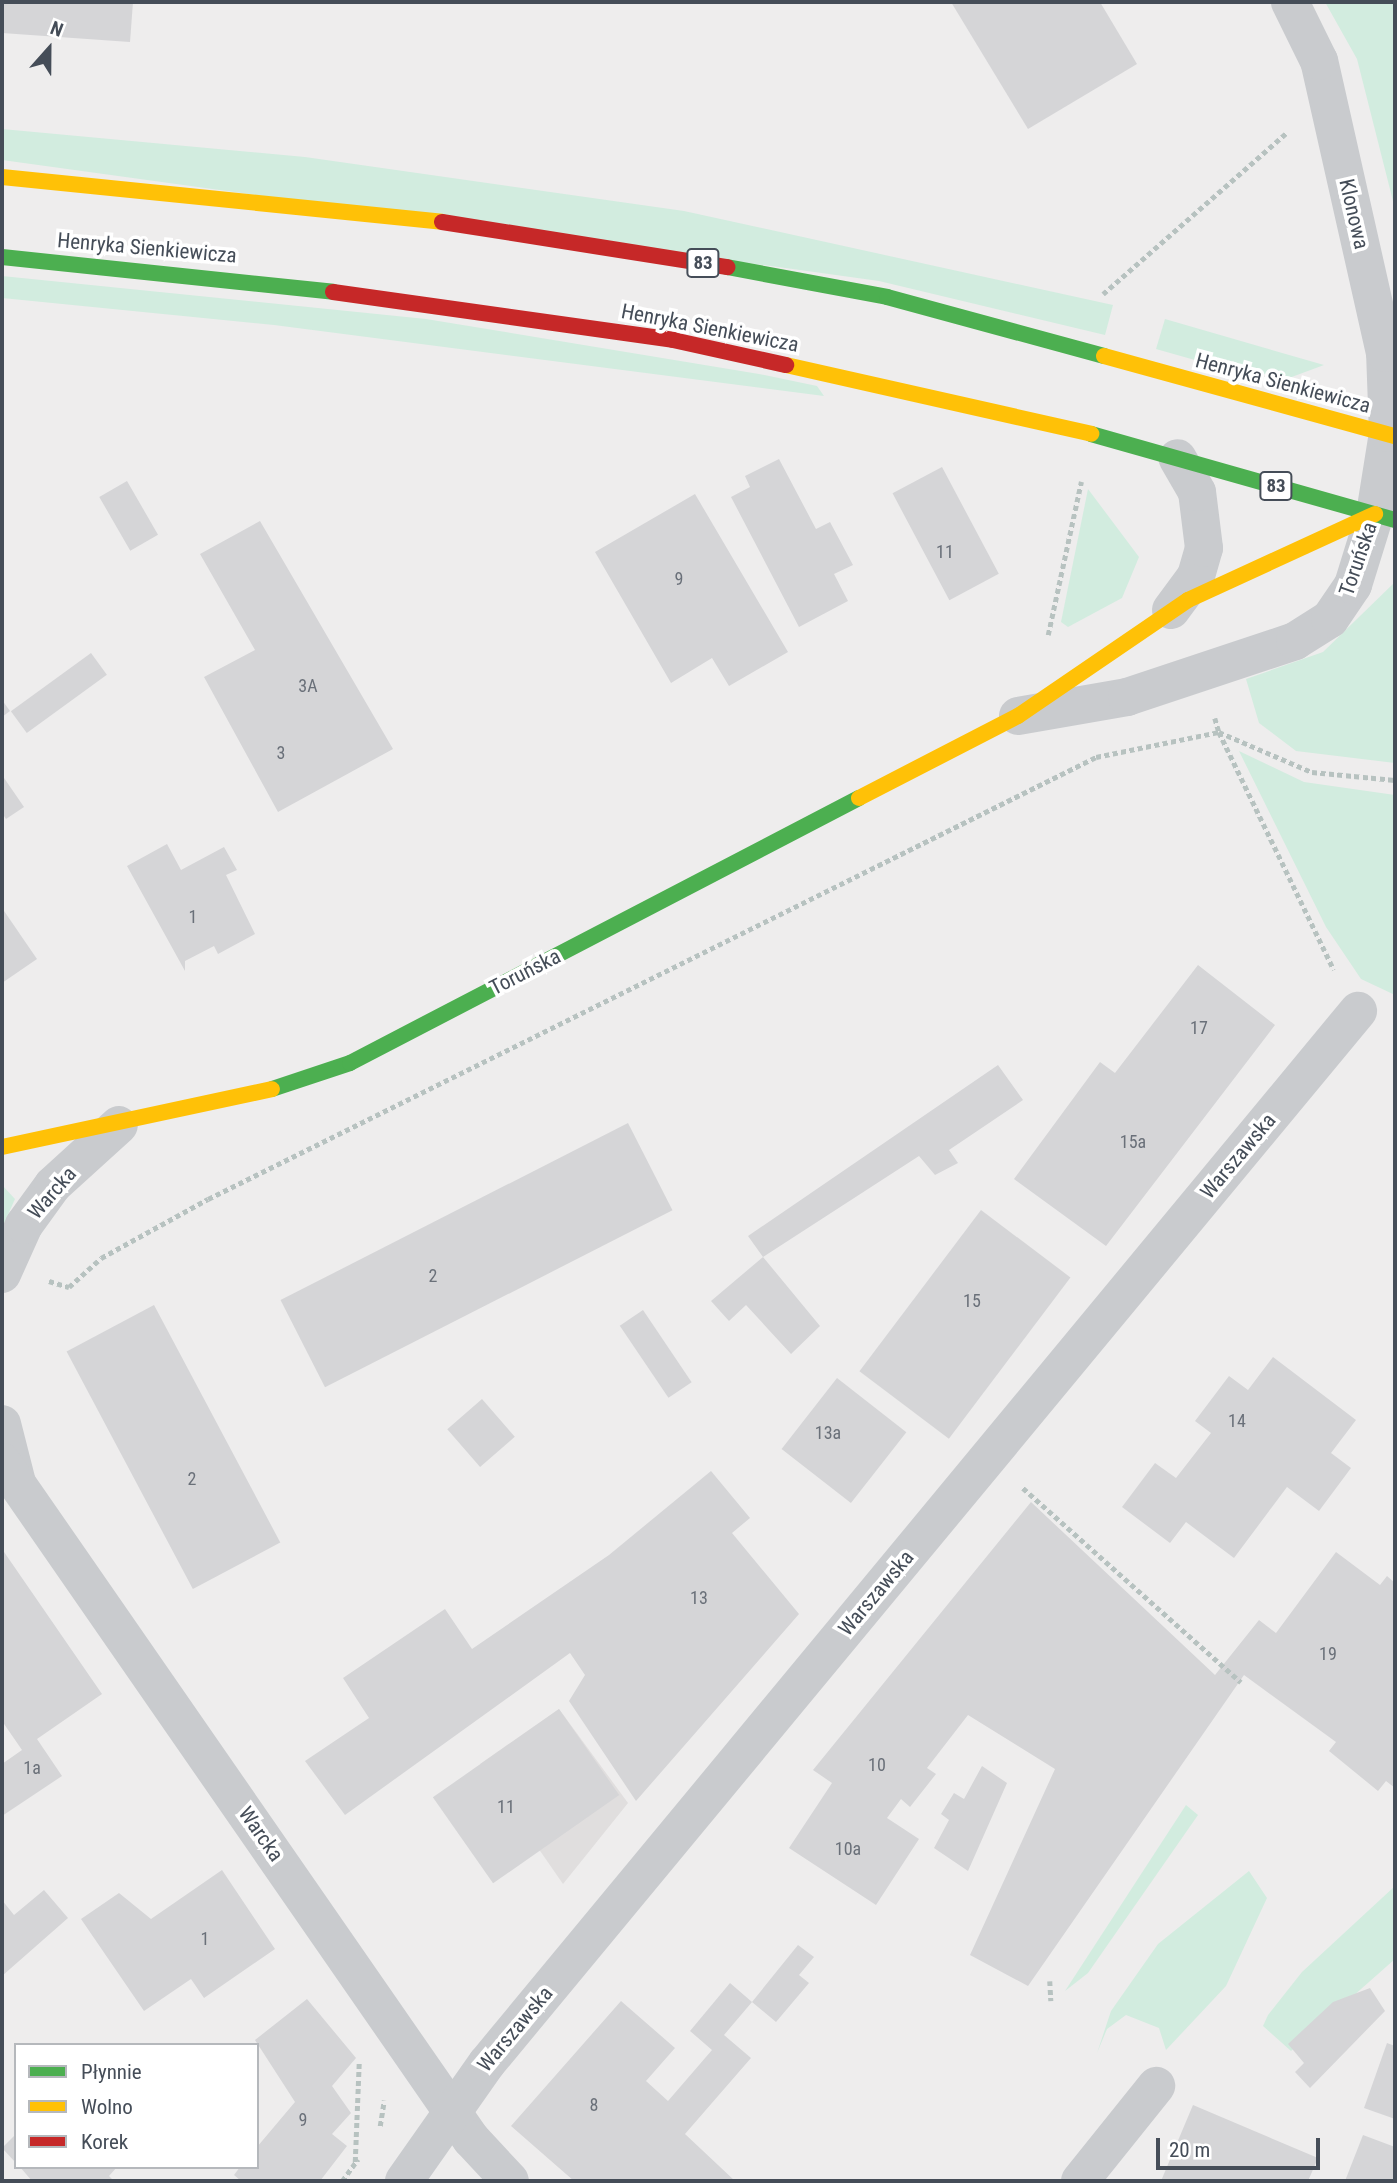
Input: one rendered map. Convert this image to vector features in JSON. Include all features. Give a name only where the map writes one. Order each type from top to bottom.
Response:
[{"type":"main road","name":"Henryka Sienkiewicza","points":[[2,177],[314,205],[603,244],[887,297],[1392,434]]},
{"type":"main road","name":"Henryka Sienkiewicza","points":[[2,257],[292,284],[673,340],[872,381],[1177,458],[1385,517]]},
{"type":"main road","name":"Toruńska","points":[[2,1147],[119,1125],[263,1092],[350,1063],[1018,716],[1171,611],[1385,517]]},
{"type":"street","name":"Klonowa","points":[[1290,2],[1319,61],[1327,97],[1381,267],[1392,434],[1385,517]]},
{"type":"street","name":"Toruńska","points":[[1171,611],[1196,576],[1204,548],[1197,492],[1177,458]]},
{"type":"street","name":"Toruńska","points":[[1018,716],[1127,697],[1321,628],[1353,585],[1385,517]]},
{"type":"street","name":"Warszawska","points":[[404,2181],[451,2108],[1358,1011]]},
{"type":"street","name":"Warcka","points":[[2,1270],[53,1185],[119,1125]]},
{"type":"street","name":"Warcka","points":[[2,1424],[9,1473],[451,2108],[510,2181]]},
{"type":"street","points":[[1080,2181],[1156,2086]]},
{"type":"path","points":[[1102,294],[1327,97]]},
{"type":"path","points":[[1048,639],[1084,468]]},
{"type":"path","points":[[1214,711],[1219,732],[1358,1011]]},
{"type":"path","points":[[2,1270],[69,1287],[101,1258],[208,1199],[670,974],[916,842],[1096,757],[1219,732],[1312,772],[1395,780]]},
{"type":"path","points":[[988,1458],[1241,1682]]},
{"type":"path","points":[[1050,1981],[1051,2001]]},
{"type":"path","points":[[355,2163],[359,2054]]},
{"type":"shaded area","points":[[559,1709],[628,1803],[563,1884],[480,1764]]},
{"type":"green space","points":[[1325,2],[1395,2],[1395,209],[1357,59]]},
{"type":"green space","points":[[2,129],[305,157],[684,211],[1113,305],[1105,335],[879,281],[2,160]]},
{"type":"green space","points":[[2,276],[426,319],[759,374],[817,386],[824,396],[274,325],[2,298]]},
{"type":"green space","points":[[1165,319],[1324,365],[1289,378],[1216,366],[1156,349]]},
{"type":"green space","points":[[1088,489],[1139,557],[1122,598],[1068,627],[1061,622]]},
{"type":"green space","points":[[1395,582],[1395,763],[1296,751],[1259,723],[1246,679],[1323,652]]},
{"type":"green space","points":[[1239,751],[1304,782],[1395,795],[1395,995],[1361,979],[1326,927]]},
{"type":"green space","points":[[2,1185],[15,1199],[2,1228]]},
{"type":"green space","points":[[1186,1805],[1198,1815],[1088,1973],[1065,1991]]},
{"type":"green space","points":[[1249,1871],[1267,1898],[1226,1986],[1166,2050],[1159,2028],[1126,2015],[1107,2029],[1097,2053],[1111,2011],[1158,1944]]},
{"type":"green space","points":[[1395,1886],[1395,1959],[1291,2051],[1263,2026],[1268,2015],[1302,1972]]},
{"type":"building","points":[[2,2],[133,2],[130,42],[2,33]]},
{"type":"building","points":[[951,2],[1100,2],[1137,64],[1028,129]]},
{"type":"building","points":[[779,459],[816,529],[830,522],[853,565],[834,574],[848,601],[799,627],[731,497],[750,487],[745,476]]},
{"type":"building","points":[[942,467],[999,574],[949,600],[893,493]]},
{"type":"building","points":[[127,481],[158,535],[130,551],[99,497]]},
{"type":"building","points":[[695,494],[788,652],[729,686],[712,658],[671,683],[595,552]]},
{"type":"building","points":[[260,521],[393,749],[278,812],[204,677],[255,650],[200,554]]},
{"type":"building","points":[[91,653],[107,675],[27,733],[11,711]]},
{"type":"building","points":[[2,700],[10,711],[2,717]]},
{"type":"building","points":[[2,775],[24,807],[6,819],[2,813]]},
{"type":"building","points":[[167,844],[181,870],[224,847],[237,870],[226,875],[255,934],[218,954],[214,946],[185,961],[185,971],[127,866]]},
{"type":"building","points":[[2,908],[37,959],[2,983]]},
{"type":"building","points":[[1198,965],[1275,1025],[1106,1246],[1014,1179],[1100,1062],[1115,1073]]},
{"type":"building","points":[[998,1065],[1023,1100],[949,1150],[958,1163],[935,1175],[919,1156],[763,1257],[748,1236]]},
{"type":"building","points":[[628,1123],[672,1210],[325,1387],[281,1300]]},
{"type":"building","points":[[981,1210],[1070,1277],[949,1439],[859,1371]]},
{"type":"building","points":[[763,1257],[820,1326],[791,1354],[746,1305],[729,1321],[711,1301]]},
{"type":"building","points":[[154,1305],[280,1543],[193,1589],[67,1351]]},
{"type":"building","points":[[643,1310],[692,1382],[668,1398],[620,1326]]},
{"type":"building","points":[[1273,1357],[1356,1420],[1331,1453],[1351,1468],[1319,1511],[1287,1487],[1234,1558],[1186,1522],[1170,1543],[1122,1507],[1155,1463],[1176,1478],[1211,1433],[1195,1421],[1229,1376],[1248,1390]]},
{"type":"building","points":[[837,1378],[906,1432],[851,1503],[782,1449]]},
{"type":"building","points":[[482,1399],[515,1437],[480,1467],[447,1429]]},
{"type":"building","points":[[711,1471],[750,1518],[732,1533],[799,1614],[636,1801],[569,1701],[585,1675],[570,1653],[345,1815],[305,1761],[369,1718],[343,1678],[445,1609],[472,1649],[609,1555]]},
{"type":"building","points":[[1031,1502],[1215,1675],[1259,1620],[1276,1633],[1336,1552],[1380,1585],[1387,1576],[1395,1583],[1395,1788],[1386,1781],[1378,1791],[1329,1751],[1336,1742],[1244,1675],[1028,1986],[970,1955],[1055,1769],[968,1715],[927,1768],[936,1774],[910,1807],[901,1799],[887,1818],[919,1839],[876,1905],[789,1848],[832,1783],[813,1770]]},
{"type":"building","points":[[2,1549],[102,1694],[37,1739],[62,1776],[2,1816],[2,1764],[22,1750],[2,1721]]},
{"type":"building","points":[[559,1709],[619,1795],[493,1883],[433,1797]]},
{"type":"building","points":[[982,1766],[1007,1783],[968,1871],[934,1848],[949,1820],[941,1814],[954,1793],[964,1799]]},
{"type":"building","points":[[222,1870],[275,1949],[204,1998],[191,1979],[144,2011],[81,1919],[119,1893],[151,1919]]},
{"type":"building","points":[[44,1890],[68,1918],[2,1976],[2,1900],[14,1915]]},
{"type":"building","points":[[798,1945],[814,1957],[799,1975],[809,1983],[776,2022],[752,2002]]},
{"type":"building","points":[[730,1983],[752,2002],[724,2035],[751,2058],[685,2134],[735,2181],[574,2181],[511,2126],[621,2001],[675,2048],[646,2081],[668,2101],[712,2050],[690,2031]]},
{"type":"building","points":[[1370,1988],[1385,2011],[1310,2088],[1295,2072],[1304,2063],[1288,2044],[1333,2002]]},
{"type":"building","points":[[307,1999],[356,2058],[332,2086],[351,2113],[332,2134],[347,2146],[320,2181],[241,2181],[234,2175],[238,2169],[259,2169],[259,2145],[295,2102],[255,2040]]},
{"type":"building","points":[[1387,2043],[1395,2046],[1395,2119],[1364,2108]]},
{"type":"building","points":[[1193,2105],[1318,2158],[1308,2181],[1161,2181]]},
{"type":"building","points":[[1363,2135],[1395,2147],[1395,2181],[1345,2181]]},
{"type":"building","points":[[14,2136],[14,2161],[2,2148]]},
{"type":"building","points":[[22,2169],[115,2169],[109,2176],[114,2181],[32,2181]]},
{"type":"traffic: fast","points":[[2,257],[333,292]]},
{"type":"traffic: fast","points":[[727,267],[887,297],[1104,356]]},
{"type":"traffic: fast","points":[[1091,434],[1395,520]]},
{"type":"traffic: fast","points":[[272,1089],[350,1063],[859,798]]},
{"type":"traffic: slow","points":[[2,177],[442,222]]},
{"type":"traffic: slow","points":[[1104,356],[1395,436]]},
{"type":"traffic: slow","points":[[786,365],[1091,434]]},
{"type":"traffic: slow","points":[[859,798],[1018,716],[1188,600],[1375,514]]},
{"type":"traffic: slow","points":[[2,1147],[272,1089]]},
{"type":"traffic: jam","points":[[442,222],[727,267]]},
{"type":"traffic: jam","points":[[333,292],[673,340],[786,365]]}]
